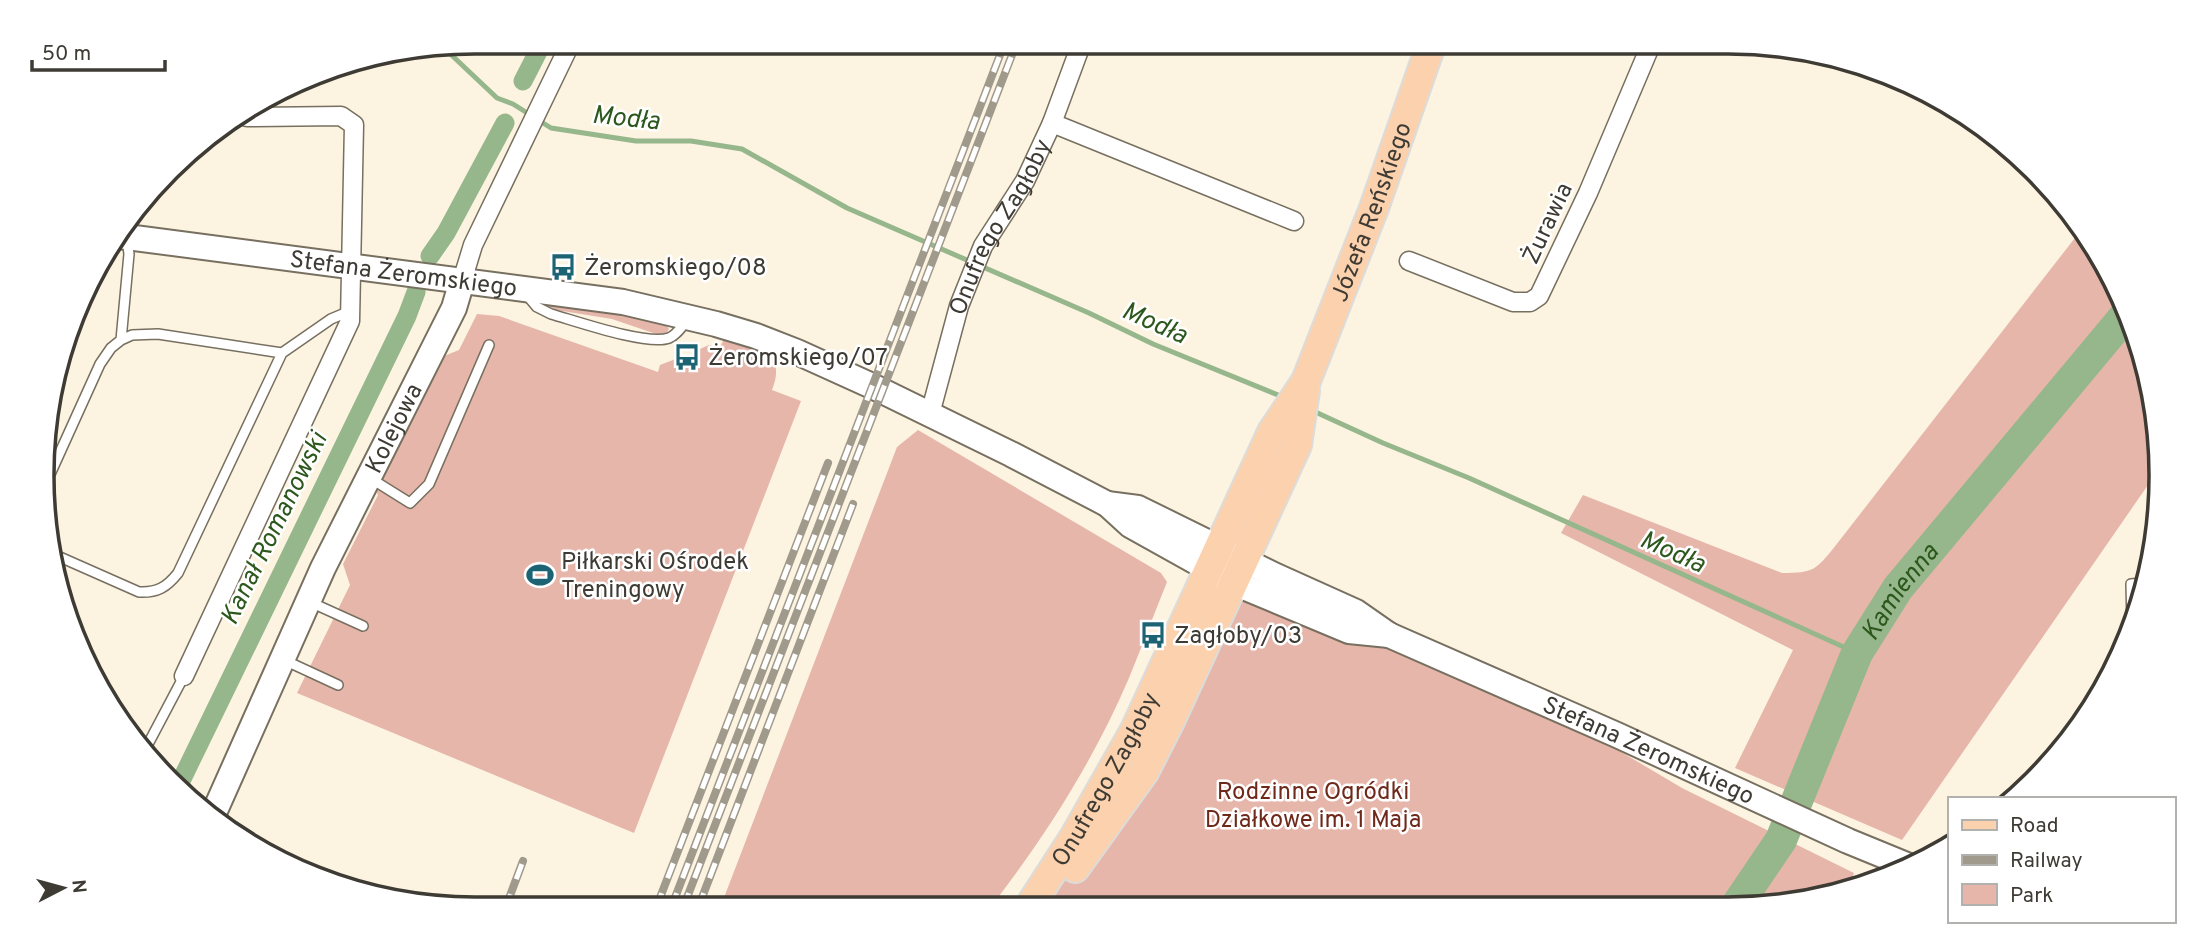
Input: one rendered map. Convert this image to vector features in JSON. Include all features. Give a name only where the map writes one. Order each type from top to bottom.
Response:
[{"type":"main road","name":"Józefa Reńskiego","points":[[1240,572],[1284,439],[1385,179],[1428,54]]},
{"type":"main road","name":"Józefa Reńskiego","points":[[1215,559],[1284,439]]},
{"type":"main road","name":"Onufrego Zagłoby","points":[[1035,897],[1117,765],[1215,559]]},
{"type":"main road","name":"Onufrego Zagłoby","points":[[1050,897],[1079,863],[1144,772],[1240,572]]},
{"type":"street","name":"Kolejowa","points":[[217,808],[308,601],[454,307],[473,245],[565,54]]},
{"type":"street","name":"Onufrego Zagłoby","points":[[930,414],[959,306],[983,246],[1025,181],[1052,123],[1078,54]]},
{"type":"street","name":"Żurawia","points":[[1409,261],[1514,302],[1530,302],[1539,296],[1588,193],[1647,54]]},
{"type":"street","points":[[184,676],[350,321],[354,125],[341,116],[255,117]]},
{"type":"street","points":[[1052,123],[1294,221]]},
{"type":"street","name":"Stefana Żeromskiego","points":[[130,234],[623,302],[691,317],[756,336],[797,352],[930,414],[1107,504],[1138,508],[1215,559],[1349,631],[1389,635],[1897,861]]},
{"type":"lane","points":[[121,340],[129,254],[126,240]]},
{"type":"lane","points":[[62,558],[139,592],[151,593],[169,584],[178,573],[282,353],[331,319],[350,311]]},
{"type":"lane","points":[[54,465],[100,365],[111,348],[121,340],[132,335],[158,334],[282,353]]},
{"type":"lane","points":[[369,477],[410,503],[429,484],[489,345]]},
{"type":"lane","points":[[308,601],[363,626]]},
{"type":"lane","points":[[282,659],[338,685]]},
{"type":"lane","points":[[149,742],[184,676]]},
{"type":"green space","points":[[2075,237],[2117,314],[2134,366],[2145,421],[2149,484],[1902,840],[1735,768],[1793,650],[1561,533],[1583,495],[1782,573],[1814,568],[1836,545]]},
{"type":"green space","points":[[549,303],[665,323],[669,329],[659,335],[612,319],[556,310],[548,306]]},
{"type":"green space","name":"Piłkarski Ośrodek Treningowy","points":[[477,314],[499,316],[658,372],[660,365],[678,358],[682,362],[695,357],[693,352],[709,345],[720,347],[724,339],[757,349],[772,358],[776,376],[772,390],[801,401],[634,833],[297,693],[350,585],[343,564],[378,495],[376,491],[384,473],[444,356],[459,350]]},
{"type":"green space","points":[[918,430],[1161,573],[1167,582],[1129,678],[1100,739],[1067,797],[998,897],[724,897],[897,447]]},
{"type":"green space","name":"Rodzinne Ogródki Działkowe im. 1 Maja","points":[[1234,583],[1601,740],[1682,788],[1854,873],[1852,877],[1810,889],[1728,897],[1050,897],[1079,863]]},
{"type":"waterway","name":"Kanał Romanowski","points":[[523,81],[537,54]]},
{"type":"waterway","name":"Modła","points":[[451,55],[497,98],[513,104],[551,128],[636,141],[691,141],[742,149],[847,208],[1089,313],[1153,344],[1283,397]]},
{"type":"waterway","name":"Kanał Romanowski","points":[[430,256],[446,233],[505,123]]},
{"type":"waterway","name":"Kanał Romanowski","points":[[183,777],[407,316],[416,292]]},
{"type":"waterway","name":"Kamienna","points":[[1743,896],[1781,840],[1857,653],[1898,588],[2120,322]]},
{"type":"waterway","name":"Modła","points":[[1311,410],[1469,478],[1857,653]]},
{"type":"railway","points":[[675,897],[1000,54]]},
{"type":"railway","points":[[687,897],[1012,54]]},
{"type":"railway","points":[[660,897],[828,463]]},
{"type":"railway","points":[[702,897],[853,504]]},
{"type":"railway","points":[[510,897],[523,861]]},
{"type":"place","name":"Żeromskiego/08","points":[[563,267]]},
{"type":"place","name":"Żeromskiego/07","points":[[687,357]]},
{"type":"place","name":"Piłkarski Ośrodek Treningowy","points":[[540,575]]},
{"type":"place","name":"Zagłoby/03","points":[[1153,635]]}]
